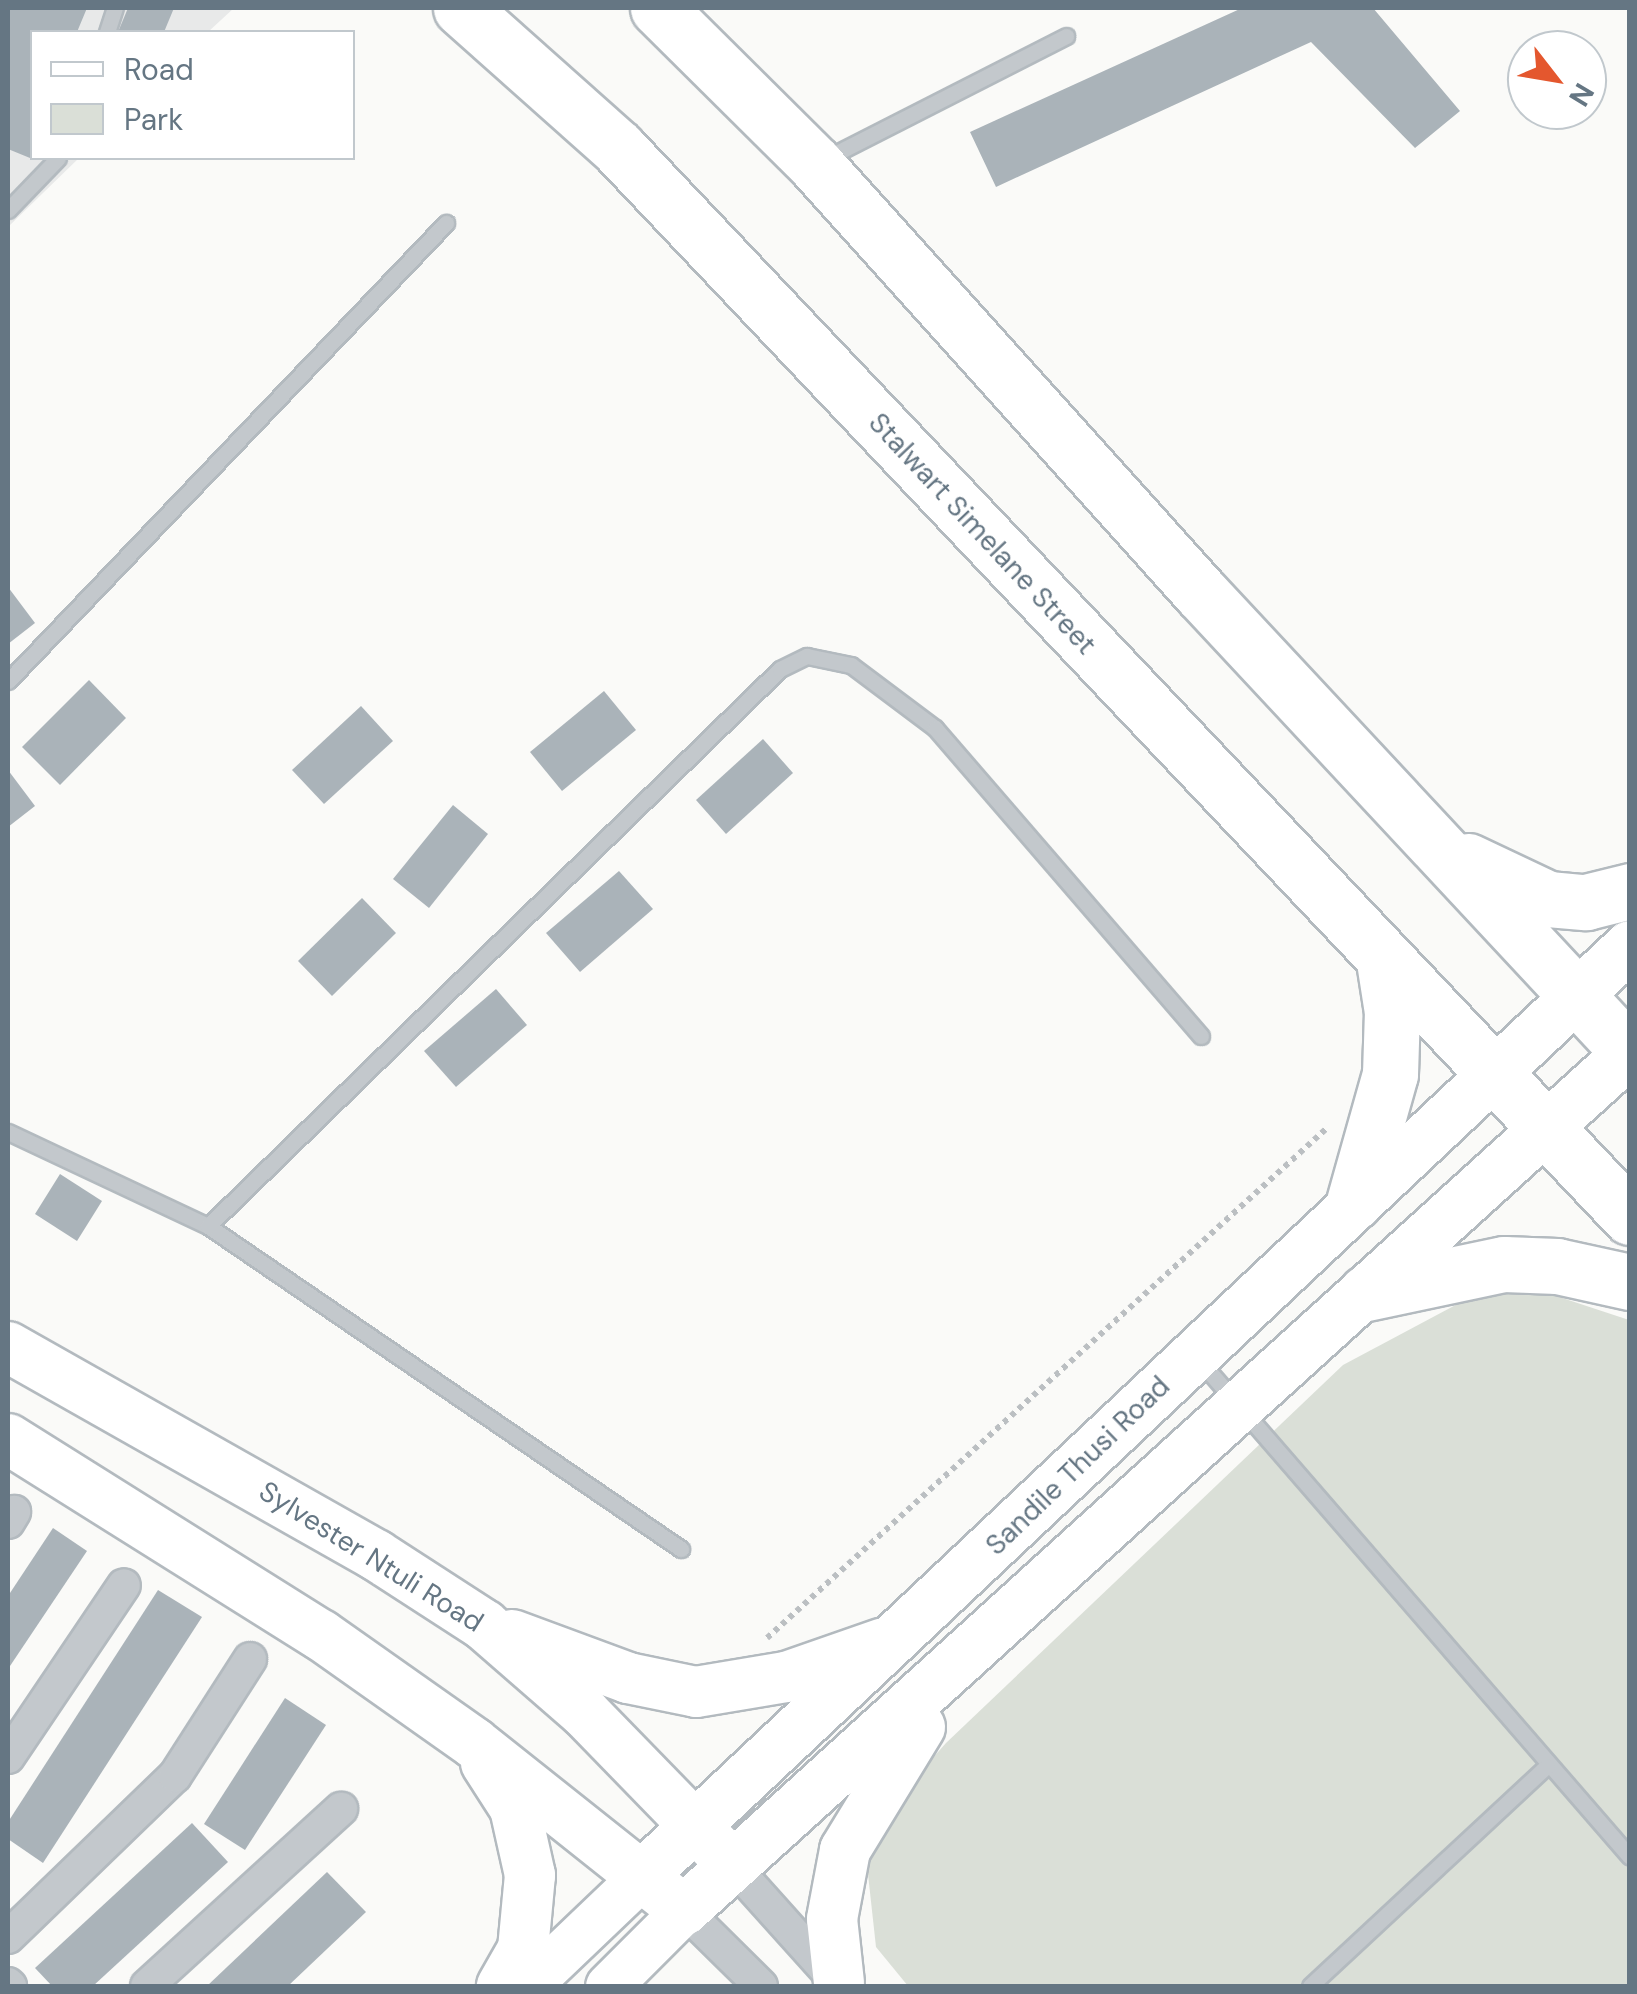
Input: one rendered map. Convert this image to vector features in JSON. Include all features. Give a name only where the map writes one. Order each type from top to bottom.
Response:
[{"type":"highway","name":"Stalwart Simelane Street","points":[[460,8],[618,148],[1630,1217]]},
{"type":"highway","points":[[660,8],[815,164],[1629,1053]]},
{"type":"highway","points":[[1431,839],[1508,884],[1548,899],[1586,902],[1630,891]]},
{"type":"highway","points":[[1354,1202],[1390,1074],[1392,1012],[1384,961]]},
{"type":"highway","points":[[1366,1294],[1510,1264],[1558,1266],[1630,1282]]},
{"type":"main road","name":"Sandile Thusi Road","points":[[527,1986],[1490,1073],[1630,946]]},
{"type":"main road","points":[[608,1986],[684,1910],[960,1664],[1629,1053]]},
{"type":"main road","name":"Sylvester Ntuli Road","points":[[8,1347],[376,1555],[484,1625],[585,1713],[734,1867]]},
{"type":"main road","points":[[8,1439],[321,1634],[474,1744],[684,1910]]},
{"type":"main road","points":[[484,1625],[656,1686],[738,1689],[898,1638]]},
{"type":"main road","points":[[840,1985],[832,1919],[845,1850],[960,1664]]},
{"type":"main road","points":[[474,1744],[515,1808],[530,1875],[523,1949],[502,1986]]},
{"type":"street","points":[[8,1757],[124,1585]]},
{"type":"street","points":[[8,1937],[175,1776],[250,1659]]},
{"type":"street","points":[[147,1986],[341,1809]]},
{"type":"street","points":[[734,1867],[840,1985]]},
{"type":"street","points":[[684,1910],[761,1986]]},
{"type":"lane","points":[[815,164],[1066,36]]},
{"type":"lane","points":[[8,210],[56,160]]},
{"type":"lane","points":[[8,681],[446,223]]},
{"type":"lane","points":[[208,1226],[780,669],[808,656],[851,665],[935,728],[1200,1036]]},
{"type":"lane","points":[[8,1132],[208,1226],[681,1549]]},
{"type":"lane","points":[[1194,1356],[1547,1766],[1630,1856]]},
{"type":"lane","points":[[1310,1986],[1547,1766]]},
{"type":"path","points":[[738,1689],[762,1643],[812,1592],[1332,1122]]},
{"type":"shaded area","points":[[8,8],[234,8],[210,30],[30,30],[30,160],[77,160],[8,227]]},
{"type":"green space","points":[[1532,1288],[1629,1320],[1629,1986],[908,1986],[876,1947],[866,1856],[907,1787],[946,1743],[1343,1365],[1480,1292]]},
{"type":"building","points":[[8,8],[87,8],[78,30],[30,30],[30,158],[8,149]]},
{"type":"building","points":[[128,8],[174,8],[165,30],[119,30]]},
{"type":"building","points":[[1242,8],[1373,8],[1460,111],[1415,148],[1311,42],[996,187],[970,132]]},
{"type":"building","points":[[8,587],[35,623],[8,644]]},
{"type":"building","points":[[89,680],[126,718],[60,785],[22,747]]},
{"type":"building","points":[[604,691],[636,730],[562,791],[530,752]]},
{"type":"building","points":[[361,706],[393,741],[324,804],[292,770]]},
{"type":"building","points":[[763,739],[793,773],[726,834],[696,800]]},
{"type":"building","points":[[8,770],[35,806],[8,827]]},
{"type":"building","points":[[453,805],[488,834],[429,908],[393,879]]},
{"type":"building","points":[[619,871],[653,909],[580,972],[546,933]]},
{"type":"building","points":[[362,898],[396,933],[332,996],[298,961]]},
{"type":"building","points":[[496,989],[527,1025],[456,1087],[424,1051]]},
{"type":"building","points":[[60,1174],[102,1201],[77,1241],[35,1214]]},
{"type":"building","points":[[53,1528],[87,1551],[8,1669],[8,1596]]},
{"type":"building","points":[[158,1590],[202,1617],[43,1863],[8,1839],[8,1822]]},
{"type":"building","points":[[285,1698],[326,1725],[245,1850],[204,1824]]},
{"type":"building","points":[[192,1823],[228,1862],[93,1986],[52,1986],[35,1968]]},
{"type":"building","points":[[327,1872],[366,1912],[288,1986],[207,1986]]}]
